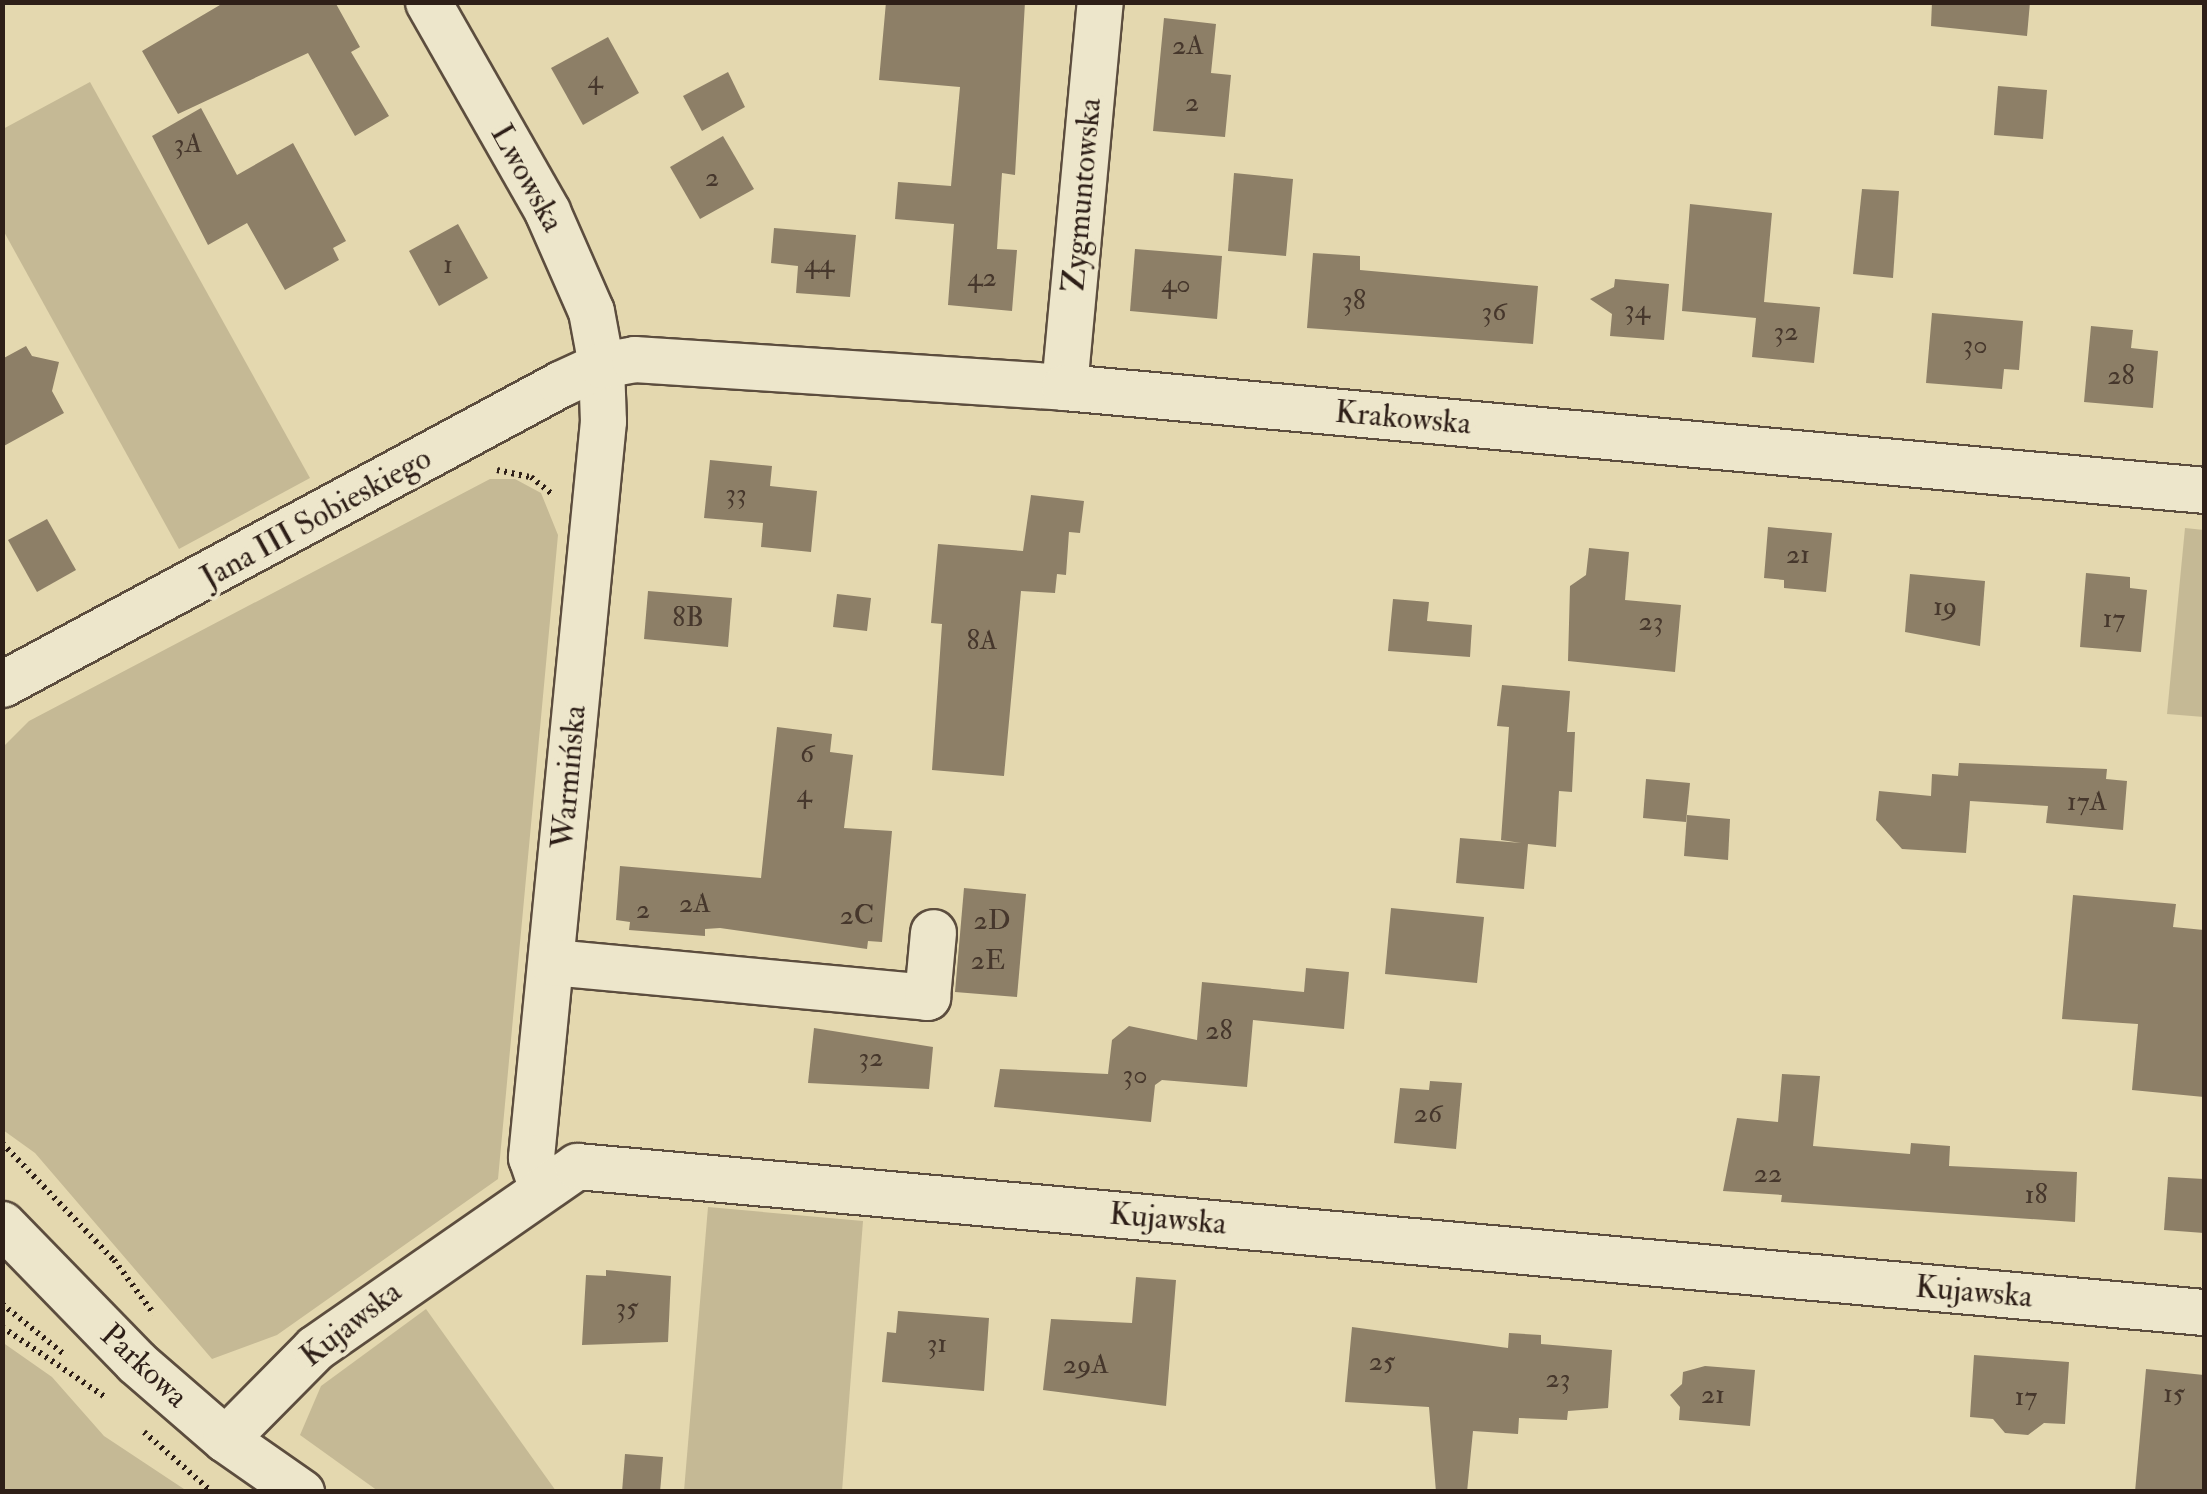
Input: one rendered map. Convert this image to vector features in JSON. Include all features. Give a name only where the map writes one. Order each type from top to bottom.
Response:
[{"type":"street","name":"Lwowska","points":[[428,2],[548,211],[591,311],[602,365]]},
{"type":"street","name":"Zygmuntowska","points":[[1064,387],[1100,2]]},
{"type":"street","name":"Krakowska","points":[[602,365],[704,360],[1064,387],[2204,490]]},
{"type":"street","name":"Jana III Sobieskiego","points":[[12,686],[602,365]]},
{"type":"street","name":"Warmińska","points":[[541,1186],[531,1157],[602,421],[602,365]]},
{"type":"street","points":[[552,962],[926,997],[933,932]]},
{"type":"street","name":"Kujawska","points":[[225,1440],[315,1348],[572,1167],[2204,1312]]},
{"type":"street","name":"Parkowa","points":[[2,1224],[136,1362],[225,1440],[301,1492]]},
{"type":"path","points":[[2,1143],[114,1260],[159,1320]]},
{"type":"path","points":[[2,1328],[114,1404]]},
{"type":"path","points":[[138,1427],[212,1492]]},
{"type":"shaded area","points":[[90,82],[310,478],[179,549],[3,230],[3,129]]},
{"type":"shaded area","points":[[490,479],[515,479],[541,493],[558,535],[498,1179],[277,1335],[212,1359],[35,1153],[3,1130],[3,747],[29,721]]},
{"type":"shaded area","points":[[2185,528],[2204,530],[2204,717],[2167,714]]},
{"type":"shaded area","points":[[708,1207],[863,1221],[842,1491],[684,1491]]},
{"type":"shaded area","points":[[426,1309],[556,1491],[378,1491],[300,1435],[321,1386]]},
{"type":"shaded area","points":[[2,1342],[52,1377],[104,1436],[187,1491],[3,1491]]},
{"type":"building","points":[[225,2],[335,2],[360,47],[351,52],[389,116],[355,136],[308,53],[178,114],[142,51]]},
{"type":"building","points":[[886,2],[1025,2],[1015,175],[1002,173],[997,249],[1017,250],[1012,311],[948,305],[954,224],[895,219],[898,182],[951,186],[960,87],[879,80]]},
{"type":"building","points":[[1932,2],[2030,2],[2027,36],[1931,26]]},
{"type":"building","points":[[1164,18],[1216,24],[1211,73],[1231,75],[1225,137],[1153,131]]},
{"type":"building","points":[[608,37],[639,93],[583,125],[551,68]]},
{"type":"building","points":[[728,72],[745,107],[702,131],[683,96]]},
{"type":"building","points":[[1998,86],[2047,90],[2043,139],[1994,135]]},
{"type":"building","points":[[201,108],[237,175],[293,143],[346,241],[333,248],[339,260],[285,290],[247,223],[208,245],[152,136]]},
{"type":"building","points":[[723,136],[754,189],[700,219],[670,167]]},
{"type":"building","points":[[1234,173],[1293,179],[1286,256],[1228,251]]},
{"type":"building","points":[[1862,189],[1899,191],[1893,278],[1853,274]]},
{"type":"building","points":[[1690,204],[1772,213],[1764,302],[1820,307],[1814,363],[1752,357],[1756,318],[1682,311]]},
{"type":"building","points":[[458,224],[488,278],[439,306],[409,251]]},
{"type":"building","points":[[774,228],[856,235],[850,297],[796,293],[798,266],[771,263]]},
{"type":"building","points":[[1135,249],[1222,256],[1217,319],[1130,311]]},
{"type":"building","points":[[1313,253],[1360,256],[1360,270],[1538,286],[1533,344],[1307,328]]},
{"type":"building","points":[[1615,279],[1669,284],[1664,340],[1610,336],[1612,314],[1590,299],[1614,287]]},
{"type":"building","points":[[1932,313],[2023,321],[2019,370],[2004,369],[2002,389],[1926,383]]},
{"type":"building","points":[[2091,326],[2133,330],[2131,348],[2158,351],[2153,408],[2084,402]]},
{"type":"building","points":[[26,346],[32,356],[59,362],[52,391],[64,413],[2,447],[2,359]]},
{"type":"building","points":[[710,460],[772,466],[770,486],[817,491],[811,552],[761,547],[763,523],[704,518]]},
{"type":"building","points":[[1031,495],[1084,501],[1080,533],[1069,532],[1066,575],[1057,574],[1055,593],[1021,591],[1004,776],[932,770],[942,624],[931,623],[938,544],[1023,551]]},
{"type":"building","points":[[47,519],[76,570],[37,592],[8,540]]},
{"type":"building","points":[[1768,527],[1832,533],[1826,592],[1784,588],[1784,580],[1764,578]]},
{"type":"building","points":[[1589,548],[1629,552],[1625,600],[1681,605],[1675,672],[1568,661],[1570,586],[1586,575]]},
{"type":"building","points":[[2086,573],[2130,577],[2130,588],[2147,590],[2141,652],[2080,647]]},
{"type":"building","points":[[1910,574],[1985,581],[1980,646],[1905,632]]},
{"type":"building","points":[[648,591],[732,598],[728,647],[644,639]]},
{"type":"building","points":[[837,594],[871,598],[867,631],[833,627]]},
{"type":"building","points":[[1393,599],[1429,602],[1427,621],[1472,625],[1470,657],[1388,651]]},
{"type":"building","points":[[1502,685],[1570,691],[1567,732],[1575,732],[1572,792],[1559,791],[1556,847],[1528,844],[1524,889],[1456,883],[1460,838],[1521,843],[1501,840],[1509,727],[1497,726]]},
{"type":"building","points":[[777,727],[832,734],[830,752],[853,755],[844,828],[892,831],[882,942],[868,941],[867,949],[720,928],[705,929],[705,936],[629,930],[630,922],[616,920],[620,866],[761,878]]},
{"type":"building","points":[[1959,763],[2107,769],[2106,779],[2127,781],[2123,830],[2046,823],[2048,806],[1970,801],[1966,853],[1902,849],[1876,820],[1879,791],[1931,796],[1932,774],[1958,776]]},
{"type":"building","points":[[1646,779],[1690,783],[1686,822],[1643,818]]},
{"type":"building","points":[[1687,815],[1730,819],[1728,860],[1684,856]]},
{"type":"building","points":[[964,888],[1026,894],[1017,997],[955,992]]},
{"type":"building","points":[[2073,895],[2176,904],[2173,927],[2204,930],[2204,1097],[2132,1090],[2138,1024],[2062,1019]]},
{"type":"building","points":[[1391,908],[1484,917],[1477,983],[1385,974]]},
{"type":"building","points":[[1306,968],[1349,972],[1344,1029],[1253,1020],[1247,1087],[1162,1080],[1155,1085],[1151,1122],[994,1107],[1000,1069],[1108,1074],[1112,1040],[1129,1026],[1197,1040],[1202,982],[1304,992]]},
{"type":"building","points":[[814,1028],[933,1047],[929,1089],[808,1083]]},
{"type":"building","points":[[1782,1074],[1820,1076],[1813,1146],[1910,1154],[1911,1143],[1950,1146],[1949,1166],[2077,1172],[2075,1222],[1781,1202],[1782,1195],[1723,1191],[1737,1118],[1778,1122]]},
{"type":"building","points":[[1430,1081],[1462,1083],[1456,1149],[1394,1143],[1400,1088],[1429,1090]]},
{"type":"building","points":[[2168,1177],[2204,1179],[2204,1233],[2164,1230]]},
{"type":"building","points":[[606,1270],[671,1276],[668,1342],[582,1345],[586,1275],[606,1276]]},
{"type":"building","points":[[1136,1277],[1176,1280],[1166,1406],[1043,1390],[1051,1319],[1132,1323]]},
{"type":"building","points":[[898,1311],[989,1318],[984,1391],[882,1382],[887,1332],[896,1333]]},
{"type":"building","points":[[1352,1327],[1508,1348],[1509,1333],[1541,1335],[1541,1344],[1612,1350],[1608,1408],[1568,1411],[1567,1420],[1519,1418],[1518,1434],[1473,1431],[1467,1492],[1436,1492],[1429,1407],[1345,1402]]},
{"type":"building","points":[[1974,1355],[2069,1362],[2065,1424],[2044,1423],[2028,1435],[2005,1433],[1993,1419],[1970,1417]]},
{"type":"building","points":[[1705,1366],[1755,1370],[1750,1426],[1679,1420],[1680,1407],[1670,1395],[1682,1384],[1683,1372]]},
{"type":"building","points":[[2146,1369],[2204,1375],[2204,1492],[2135,1492]]},
{"type":"building","points":[[625,1454],[663,1457],[660,1492],[622,1492]]}]
